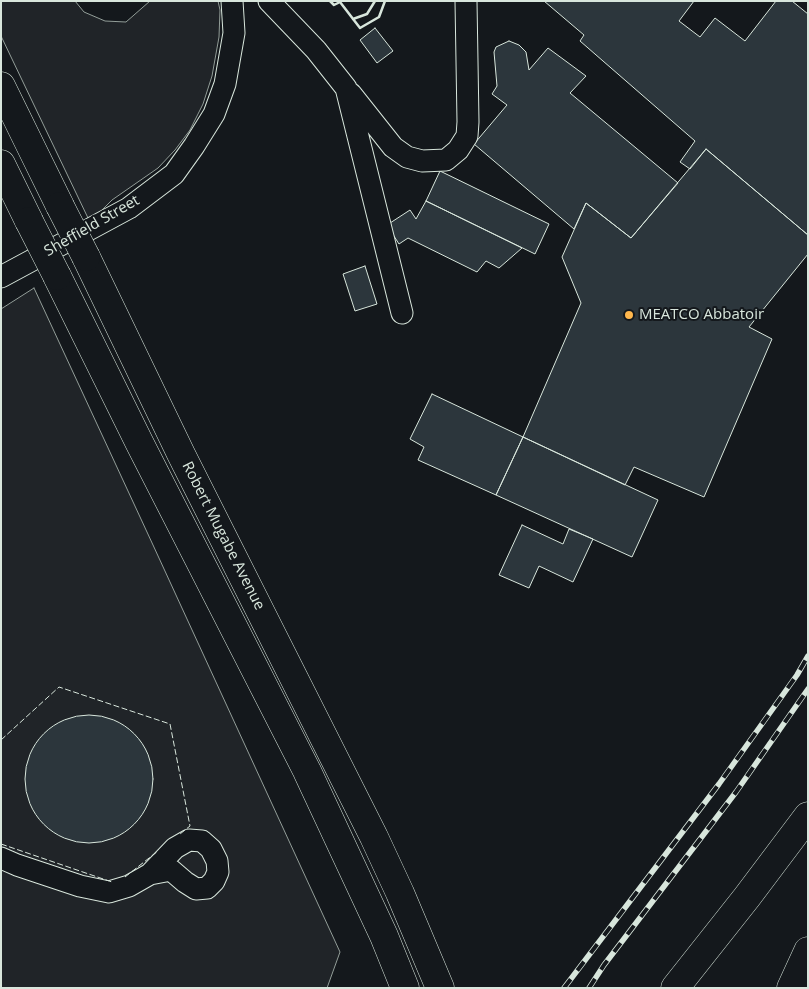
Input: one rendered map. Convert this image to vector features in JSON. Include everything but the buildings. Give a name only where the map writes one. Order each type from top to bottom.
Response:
[{"type":"main road","name":"Robert Mugabe Avenue","points":[[1,86],[185,463],[374,837],[440,988]]},
{"type":"main road","points":[[1,164],[148,460],[307,771],[384,936],[405,988]]},
{"type":"main road","points":[[675,988],[808,816]]},
{"type":"main road","points":[[791,988],[808,951]]},
{"type":"street","name":"Sheffield Street","points":[[1,277],[129,208],[174,174],[214,114],[226,84],[234,33],[232,1]]},
{"type":"street","points":[[269,1],[316,50],[393,147],[407,157],[422,161],[446,160],[458,150],[467,136],[466,1]]},
{"type":"street","points":[[346,88],[402,313]]},
{"type":"street","points":[[1,858],[80,886],[109,892],[129,886],[150,874]]},
{"type":"shaded area","points":[[1,1],[75,1],[84,12],[105,21],[126,22],[150,1],[218,1],[220,10],[219,37],[212,76],[203,104],[190,130],[158,168],[112,200],[97,215],[88,218],[1,36]]},
{"type":"shaded area","points":[[34,288],[340,952],[327,988],[1,988],[1,309]]},
{"type":"railway","points":[[564,988],[719,784],[797,675],[808,656]]},
{"type":"railway","points":[[589,988],[604,965],[736,792],[808,689]]},
{"type":"fence","points":[[1,740],[59,687],[170,724],[190,826],[180,834]]},
{"type":"fence","points":[[1,844],[112,882]]},
{"type":"fence","points":[[125,877],[158,851]]},
{"type":"wall","points":[[330,1],[334,5],[340,2],[360,28],[379,17],[385,1]]},
{"type":"wall","points":[[353,19],[367,14],[375,1]]},
{"type":"place","name":"MEATCO Abbatoir","points":[[629,315]]}]
